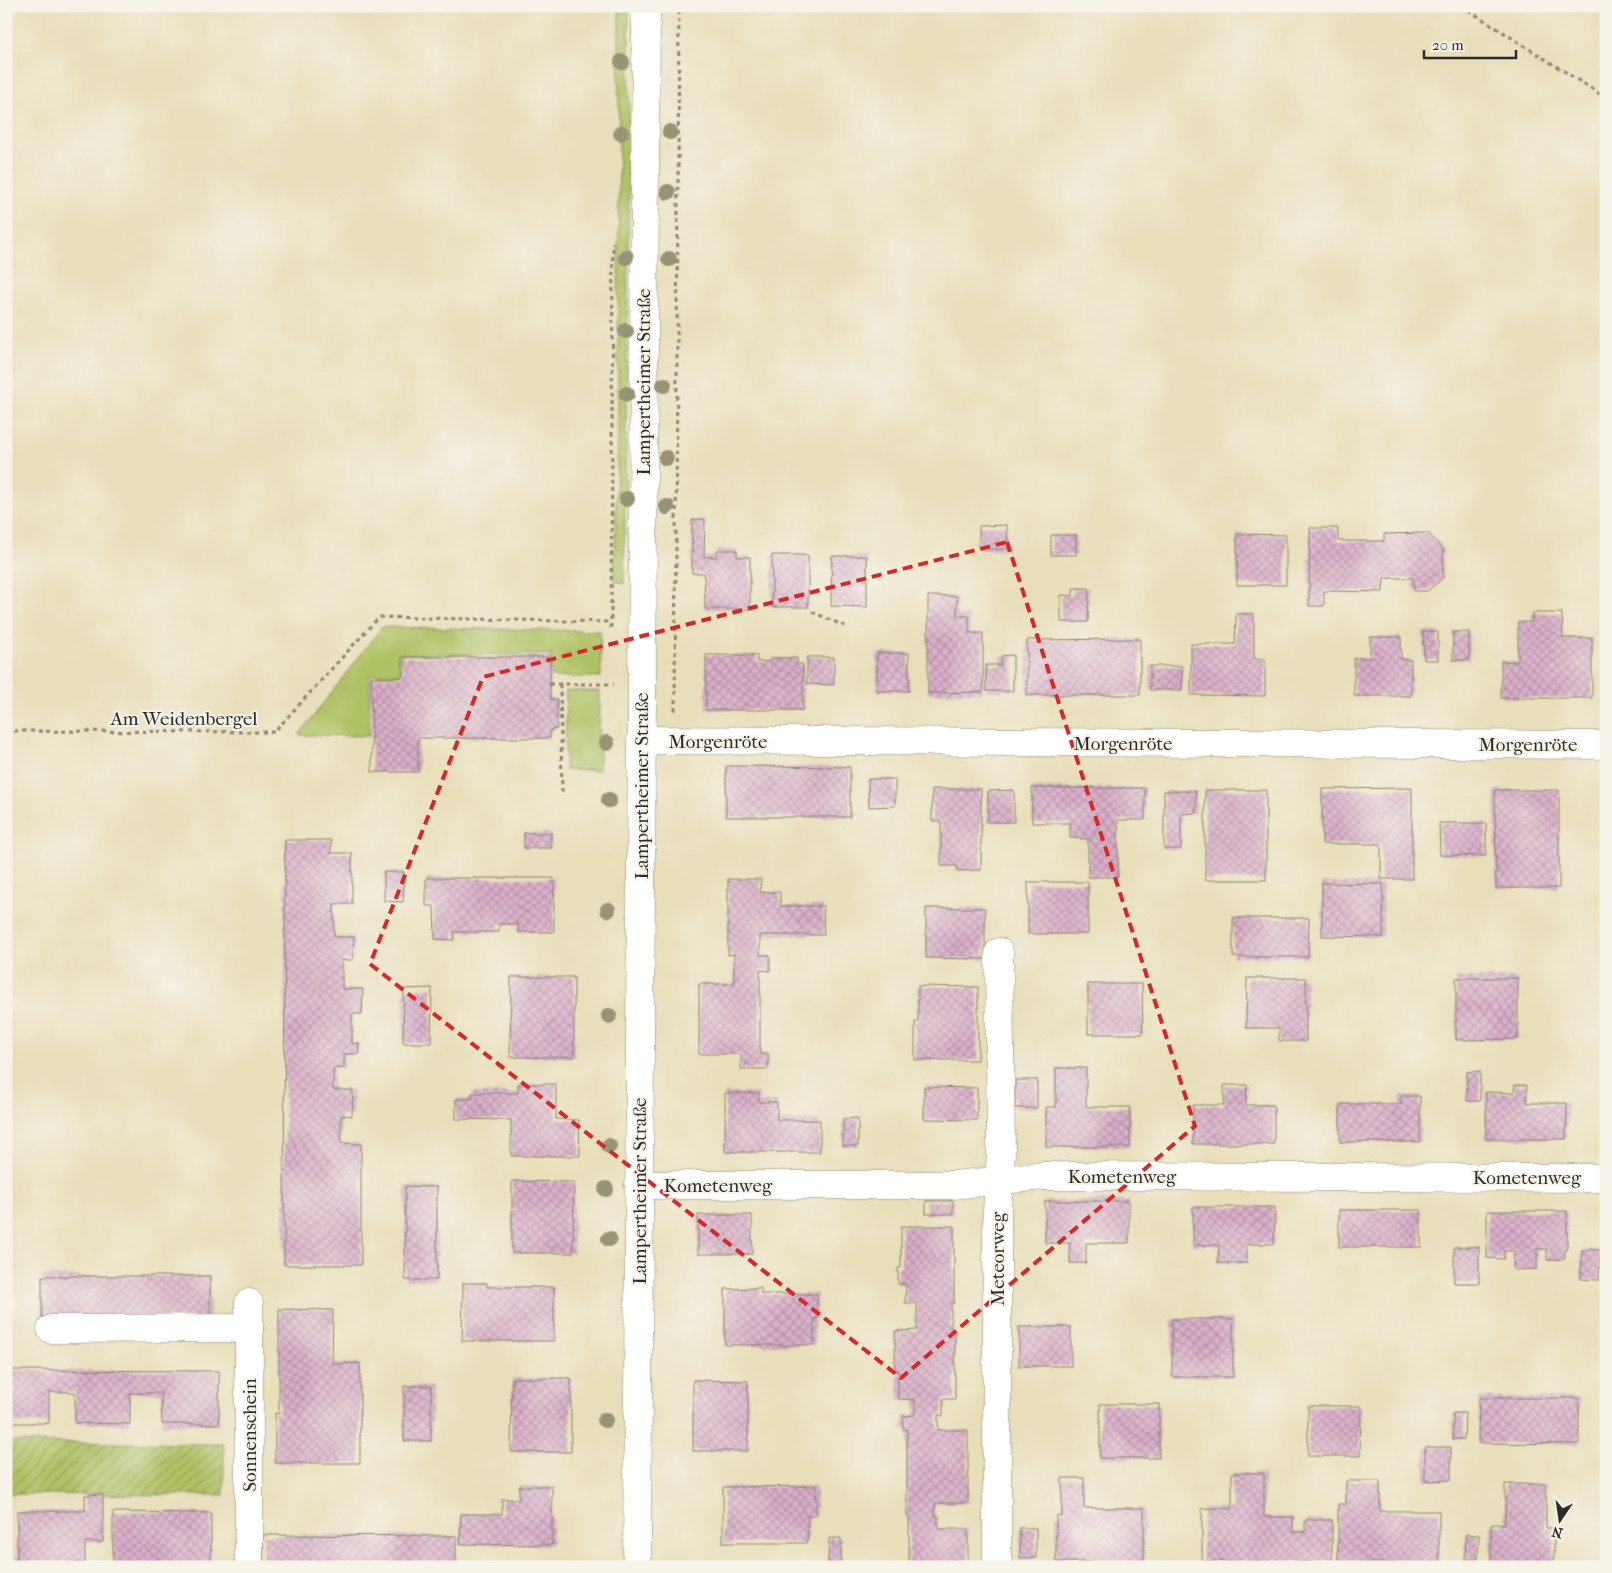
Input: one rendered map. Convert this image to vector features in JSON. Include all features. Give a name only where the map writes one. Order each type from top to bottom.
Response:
[{"type":"street","name":"Lampertheimer Straße","points":[[637,1567],[646,6]]},
{"type":"street","name":"Morgenröte","points":[[641,740],[1606,745]]},
{"type":"street","name":"Meteorweg","points":[[996,1567],[997,1231],[1001,1153],[999,952]]},
{"type":"street","name":"Kometenweg","points":[[639,1185],[953,1185],[1044,1176],[1606,1178]]},
{"type":"street","name":"Sonnenschein","points":[[51,1329],[249,1315],[249,1567]]},
{"type":"path","points":[[673,741],[677,697],[679,6]]},
{"type":"path","points":[[1462,6],[1606,98]]},
{"type":"path","points":[[610,622],[612,235]]},
{"type":"path","points":[[812,612],[848,627]]},
{"type":"path","name":"Am Weidenbergel","points":[[6,731],[274,732],[379,617],[641,621]]},
{"type":"path","points":[[550,684],[614,684]]},
{"type":"path","points":[[560,684],[562,792]]},
{"type":"highlighted area","points":[[1007,542],[1195,1126],[901,1378],[370,964],[483,677]]},
{"type":"green space","points":[[619,6],[629,6],[624,584],[614,580],[618,429]]},
{"type":"green space","points":[[382,627],[600,631],[601,677],[551,677],[551,655],[401,654],[400,675],[370,675],[369,736],[299,735]]},
{"type":"green space","points":[[566,691],[600,691],[599,770],[565,770]]},
{"type":"green space","points":[[6,1442],[224,1444],[224,1495],[6,1494]]},
{"type":"building","points":[[705,519],[704,557],[717,557],[717,550],[737,550],[737,557],[750,557],[750,609],[705,609],[704,573],[692,573],[692,520]]},
{"type":"building","points":[[1007,525],[1008,549],[979,549],[979,526]]},
{"type":"building","points":[[1310,528],[1338,528],[1338,541],[1384,541],[1384,534],[1428,533],[1443,549],[1443,578],[1427,591],[1414,591],[1413,578],[1384,578],[1383,592],[1324,591],[1324,606],[1309,606]]},
{"type":"building","points":[[1237,534],[1286,535],[1286,585],[1237,585]]},
{"type":"building","points":[[1051,535],[1076,535],[1076,555],[1051,555]]},
{"type":"building","points":[[772,555],[808,555],[808,607],[772,607]]},
{"type":"building","points":[[832,556],[867,556],[867,607],[831,606]]},
{"type":"building","points":[[1073,588],[1089,588],[1088,622],[1061,622],[1061,595],[1073,596]]},
{"type":"building","points":[[928,596],[957,596],[957,616],[969,616],[969,633],[983,633],[983,692],[928,693]]},
{"type":"building","points":[[1532,613],[1562,613],[1563,638],[1592,638],[1592,698],[1501,698],[1501,661],[1518,662],[1518,622],[1532,622]]},
{"type":"building","points":[[1236,614],[1254,614],[1254,659],[1265,659],[1265,696],[1191,695],[1191,644],[1235,644]]},
{"type":"building","points":[[1423,631],[1438,632],[1438,660],[1424,660]]},
{"type":"building","points":[[1453,632],[1469,632],[1469,660],[1453,660]]},
{"type":"building","points":[[1370,637],[1401,637],[1401,659],[1411,660],[1411,696],[1354,696],[1354,658],[1370,658]]},
{"type":"building","points":[[1140,639],[1140,695],[1027,695],[1027,640]]},
{"type":"building","points":[[877,653],[909,653],[909,691],[877,691]]},
{"type":"building","points":[[706,655],[757,655],[757,662],[772,661],[772,658],[797,658],[797,664],[803,664],[803,710],[706,710]]},
{"type":"building","points":[[1013,655],[1013,691],[986,691],[986,665],[1001,665],[1001,656]]},
{"type":"building","points":[[402,657],[550,657],[550,699],[557,699],[557,729],[550,730],[550,738],[418,738],[418,772],[372,772],[371,677],[403,677]]},
{"type":"building","points":[[807,657],[834,657],[834,685],[807,684]]},
{"type":"building","points":[[1150,666],[1182,666],[1182,690],[1150,690]]},
{"type":"building","points":[[726,766],[850,767],[850,817],[726,817]]},
{"type":"building","points":[[868,779],[895,779],[895,806],[869,807]]},
{"type":"building","points":[[1032,788],[1145,788],[1145,820],[1118,820],[1118,877],[1088,877],[1088,839],[1070,838],[1070,823],[1032,823]]},
{"type":"building","points":[[1412,788],[1412,879],[1381,879],[1381,844],[1322,844],[1322,789]]},
{"type":"building","points":[[932,789],[981,789],[981,870],[957,871],[957,866],[941,866],[941,821],[932,821]]},
{"type":"building","points":[[1014,790],[1014,822],[988,822],[988,791]]},
{"type":"building","points":[[1205,790],[1266,790],[1266,880],[1205,880]]},
{"type":"building","points":[[1495,790],[1559,790],[1559,888],[1496,888]]},
{"type":"building","points":[[1164,791],[1196,791],[1196,813],[1181,814],[1181,849],[1164,849]]},
{"type":"building","points":[[1439,823],[1486,823],[1486,856],[1440,855]]},
{"type":"building","points":[[524,833],[551,833],[551,848],[524,848]]},
{"type":"building","points":[[285,840],[331,840],[331,853],[352,853],[352,904],[334,904],[334,937],[354,937],[353,960],[342,960],[342,989],[363,989],[362,1014],[352,1014],[352,1044],[359,1043],[358,1054],[344,1054],[344,1068],[333,1068],[333,1090],[353,1090],[352,1116],[341,1115],[341,1143],[361,1144],[361,1265],[284,1265]]},
{"type":"building","points":[[1603,858],[1606,858],[1606,884],[1603,884]]},
{"type":"building","points":[[384,872],[404,872],[403,902],[384,901]]},
{"type":"building","points":[[426,878],[554,878],[554,932],[518,932],[518,924],[499,924],[499,932],[454,932],[454,940],[435,939],[434,906],[426,906]]},
{"type":"building","points":[[728,879],[761,879],[760,892],[780,892],[780,906],[823,906],[824,935],[760,935],[760,955],[770,955],[770,971],[760,970],[760,1054],[768,1054],[768,1069],[741,1069],[741,1054],[699,1054],[699,984],[734,984],[734,954],[728,955]]},
{"type":"building","points":[[1028,882],[1088,882],[1088,934],[1028,934]]},
{"type":"building","points":[[1322,883],[1383,884],[1383,937],[1322,936]]},
{"type":"building","points":[[926,908],[985,908],[985,959],[926,958]]},
{"type":"building","points":[[1233,918],[1309,918],[1308,957],[1233,957]]},
{"type":"building","points":[[511,977],[574,977],[574,1057],[510,1057]]},
{"type":"building","points":[[1247,978],[1306,978],[1306,1041],[1279,1041],[1279,1028],[1246,1028]]},
{"type":"building","points":[[1456,978],[1518,978],[1518,1039],[1456,1040]]},
{"type":"building","points":[[1088,984],[1142,984],[1143,1034],[1088,1034]]},
{"type":"building","points":[[918,986],[978,987],[978,1060],[915,1060],[915,1022],[918,1022]]},
{"type":"building","points":[[432,988],[431,1043],[403,1043],[404,989]]},
{"type":"building","points":[[1056,1068],[1086,1068],[1086,1107],[1130,1107],[1130,1147],[1046,1147],[1046,1107],[1056,1107]]},
{"type":"building","points":[[1480,1071],[1480,1101],[1467,1101],[1467,1072]]},
{"type":"building","points":[[1015,1080],[1037,1080],[1037,1108],[1015,1108]]},
{"type":"building","points":[[518,1084],[556,1084],[556,1119],[579,1120],[580,1156],[511,1156],[511,1120],[456,1119],[456,1099],[472,1099],[472,1093],[518,1093]]},
{"type":"building","points":[[1224,1085],[1247,1085],[1246,1105],[1274,1105],[1274,1144],[1193,1144],[1193,1105],[1224,1105]]},
{"type":"building","points":[[1515,1085],[1527,1085],[1527,1103],[1567,1103],[1566,1139],[1486,1139],[1486,1092],[1514,1093]]},
{"type":"building","points":[[924,1087],[977,1088],[977,1120],[924,1119]]},
{"type":"building","points":[[725,1093],[759,1093],[759,1102],[777,1102],[777,1120],[820,1120],[820,1152],[725,1152]]},
{"type":"building","points":[[1401,1096],[1420,1096],[1420,1142],[1340,1142],[1340,1104],[1401,1104]]},
{"type":"building","points":[[858,1118],[858,1146],[843,1146],[843,1119]]},
{"type":"building","points":[[512,1181],[574,1182],[573,1253],[512,1253]]},
{"type":"building","points":[[405,1186],[437,1187],[437,1280],[405,1280]]},
{"type":"building","points":[[926,1201],[953,1201],[953,1214],[926,1214]]},
{"type":"building","points":[[1045,1201],[1129,1201],[1129,1243],[1086,1243],[1086,1263],[1070,1263],[1070,1243],[1045,1243]]},
{"type":"building","points":[[1193,1207],[1275,1207],[1274,1244],[1247,1244],[1247,1263],[1218,1263],[1219,1245],[1193,1245]]},
{"type":"building","points":[[1339,1210],[1421,1210],[1421,1247],[1339,1247]]},
{"type":"building","points":[[1487,1211],[1567,1211],[1567,1250],[1565,1250],[1565,1259],[1547,1260],[1547,1249],[1537,1249],[1537,1269],[1513,1270],[1514,1251],[1504,1251],[1504,1259],[1487,1258]]},
{"type":"building","points":[[698,1215],[752,1215],[752,1254],[698,1254]]},
{"type":"building","points":[[901,1226],[954,1226],[954,1303],[951,1303],[951,1330],[955,1331],[955,1399],[943,1399],[943,1416],[938,1415],[938,1430],[968,1430],[968,1503],[935,1503],[935,1516],[938,1516],[938,1529],[968,1529],[968,1567],[909,1567],[907,1429],[903,1429],[903,1416],[915,1415],[915,1400],[898,1399],[898,1370],[895,1370],[895,1331],[917,1330],[917,1303],[905,1303],[906,1284],[898,1284],[898,1268],[901,1267]]},
{"type":"building","points":[[1454,1247],[1479,1247],[1479,1283],[1454,1283]]},
{"type":"building","points":[[1582,1250],[1600,1250],[1599,1280],[1581,1279]]},
{"type":"building","points":[[42,1276],[210,1276],[210,1317],[42,1317]]},
{"type":"building","points":[[463,1283],[487,1283],[487,1287],[554,1287],[554,1341],[462,1341]]},
{"type":"building","points":[[761,1288],[761,1294],[817,1294],[817,1319],[814,1319],[814,1345],[725,1345],[725,1289]]},
{"type":"building","points":[[279,1309],[333,1310],[332,1364],[360,1363],[360,1463],[275,1463],[275,1413],[279,1414]]},
{"type":"building","points":[[1172,1319],[1233,1319],[1233,1377],[1172,1377]]},
{"type":"building","points":[[1019,1327],[1071,1327],[1071,1366],[1019,1366]]},
{"type":"building","points":[[6,1370],[219,1371],[219,1424],[162,1424],[161,1393],[130,1393],[130,1424],[75,1423],[75,1392],[49,1392],[49,1423],[6,1423]]},
{"type":"building","points":[[512,1378],[571,1378],[571,1452],[511,1452]]},
{"type":"building","points":[[693,1380],[748,1381],[748,1451],[693,1451]]},
{"type":"building","points":[[404,1386],[431,1386],[431,1441],[404,1441]]},
{"type":"building","points":[[1479,1398],[1579,1398],[1579,1444],[1478,1443]]},
{"type":"building","points":[[1100,1404],[1159,1404],[1159,1458],[1100,1458]]},
{"type":"building","points":[[1308,1406],[1361,1406],[1360,1456],[1308,1456]]},
{"type":"building","points":[[1453,1413],[1465,1413],[1464,1439],[1453,1439]]},
{"type":"building","points":[[1425,1447],[1451,1447],[1451,1480],[1425,1481]]},
{"type":"building","points":[[1232,1473],[1264,1473],[1264,1517],[1293,1517],[1293,1532],[1305,1532],[1305,1520],[1332,1520],[1332,1562],[1202,1561],[1202,1508],[1232,1509]]},
{"type":"building","points":[[1062,1478],[1084,1478],[1084,1508],[1144,1508],[1144,1562],[1056,1562],[1056,1516],[1062,1515]]},
{"type":"building","points":[[1346,1481],[1380,1481],[1380,1511],[1439,1511],[1439,1563],[1366,1563],[1366,1566],[1338,1566],[1338,1504],[1346,1504]]},
{"type":"building","points":[[1505,1484],[1546,1484],[1546,1528],[1554,1528],[1554,1563],[1491,1564],[1491,1524],[1505,1524]]},
{"type":"building","points":[[519,1486],[552,1486],[552,1545],[460,1544],[461,1514],[502,1514],[502,1499],[519,1499]]},
{"type":"building","points":[[816,1486],[816,1516],[808,1516],[807,1543],[723,1543],[723,1487]]},
{"type":"building","points":[[103,1494],[103,1542],[85,1542],[85,1563],[17,1562],[17,1511],[85,1511],[85,1495]]},
{"type":"building","points":[[113,1512],[211,1513],[211,1567],[113,1567]]},
{"type":"building","points":[[1020,1528],[1036,1528],[1036,1558],[1020,1558]]},
{"type":"building","points":[[1466,1534],[1479,1535],[1478,1559],[1465,1559]]},
{"type":"building","points":[[263,1535],[456,1536],[456,1567],[263,1567]]},
{"type":"building","points":[[829,1538],[841,1538],[841,1564],[828,1563]]}]
